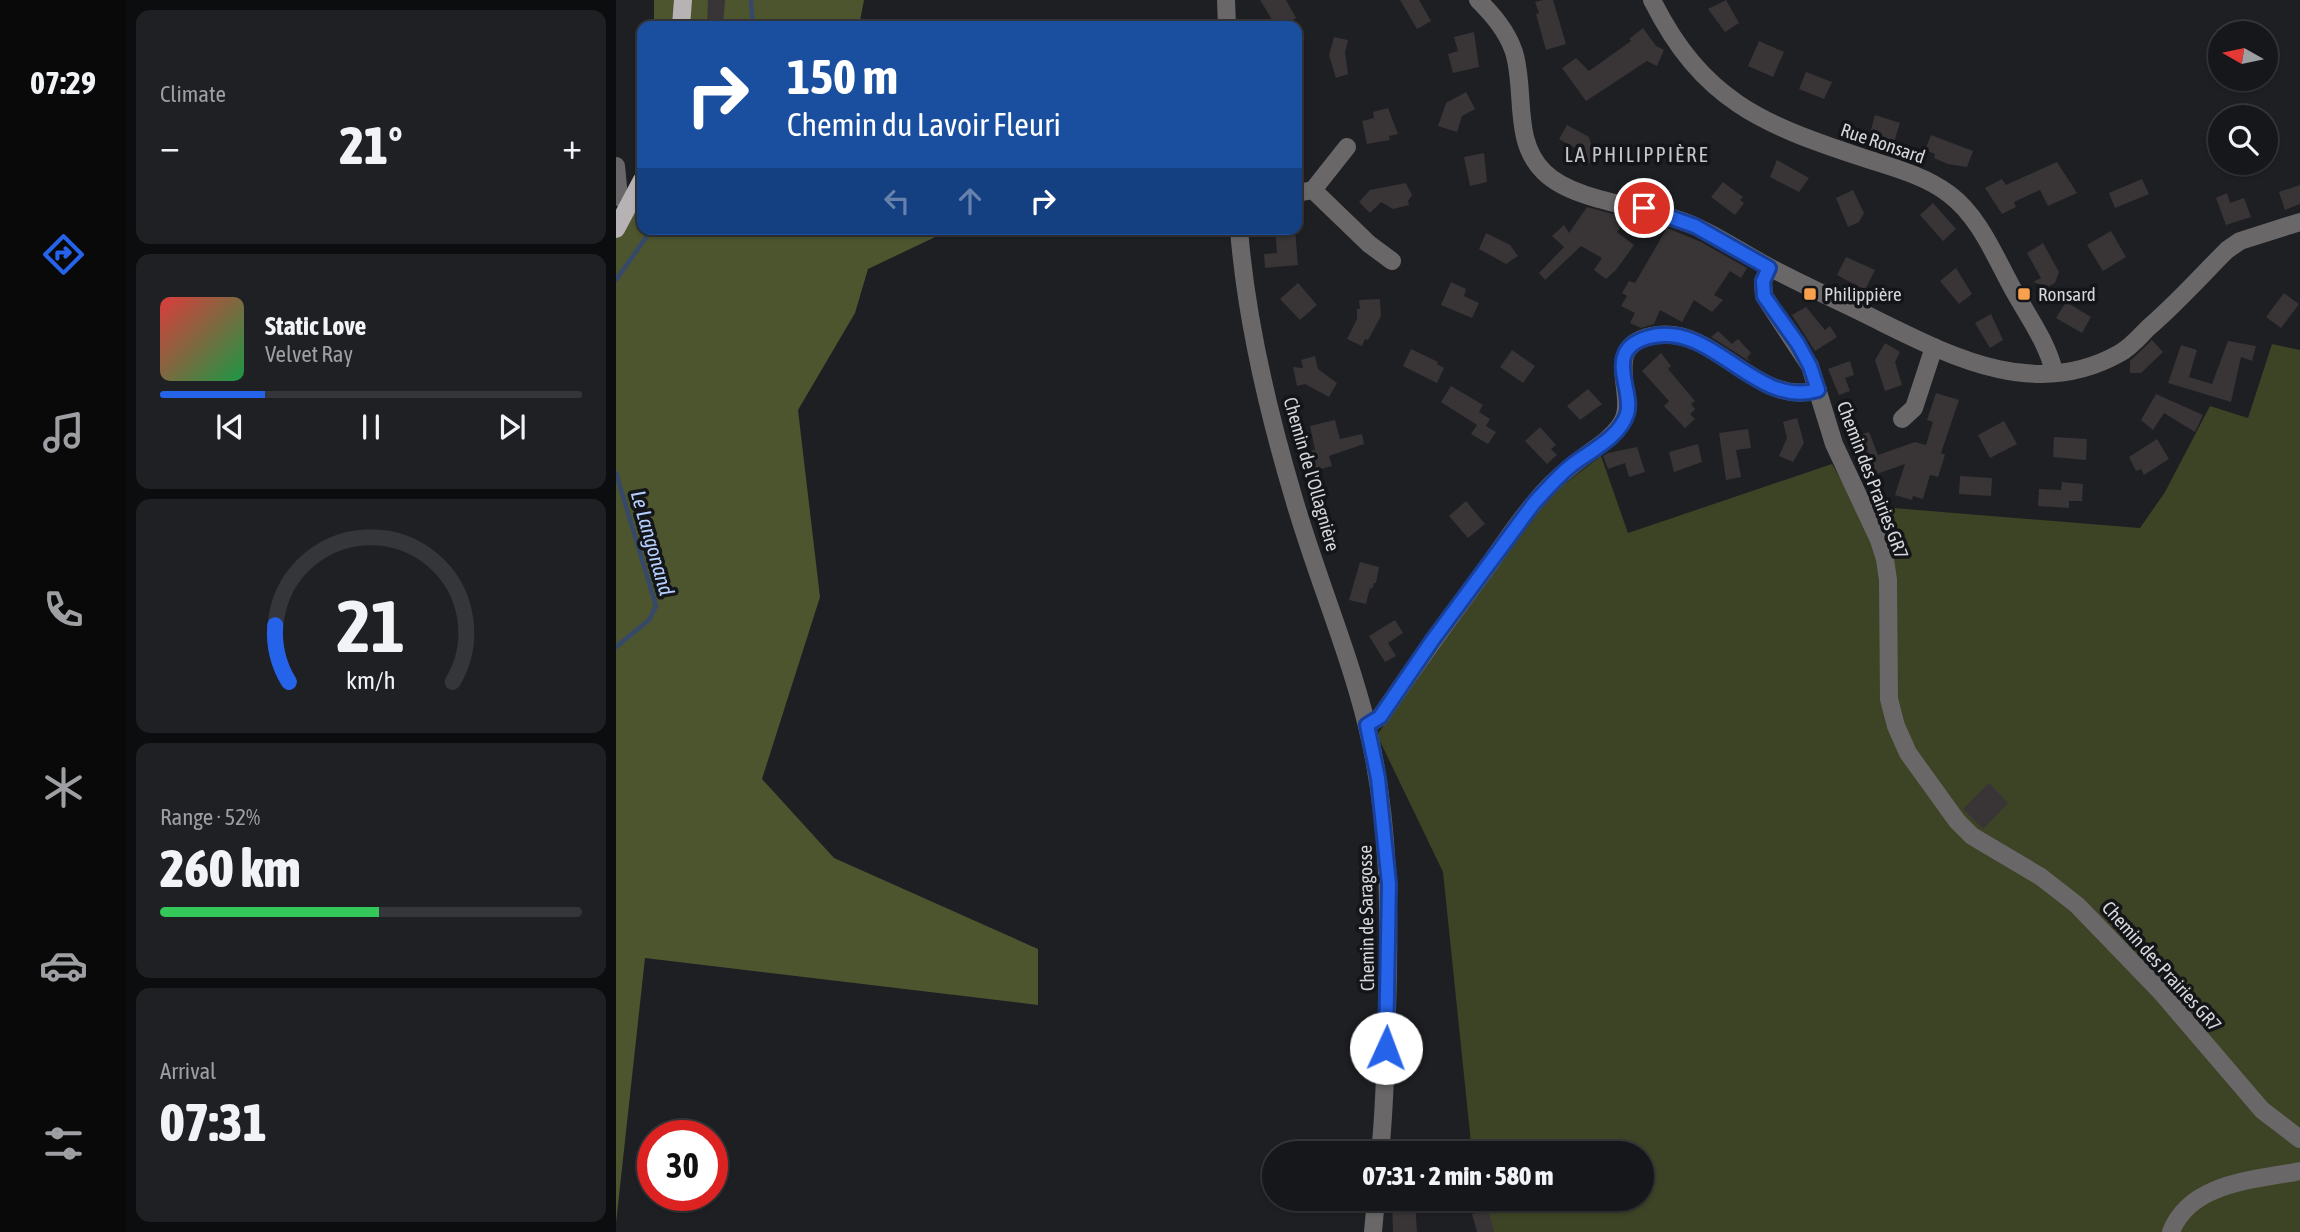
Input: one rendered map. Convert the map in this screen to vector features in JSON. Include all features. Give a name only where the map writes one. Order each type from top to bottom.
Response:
[{"type":"main road","points":[[681,21],[683,0]]},
{"type":"main road","points":[[616,229],[637,190]]},
{"type":"street","points":[[1226,0],[1227,21]]},
{"type":"street","points":[[1478,0],[1500,24],[1514,52],[1523,128],[1528,146],[1545,174],[1571,191],[1644,208],[1695,226],[1769,268],[1969,363],[1999,370],[2054,372],[2100,363],[2123,351],[2227,250],[2240,241],[2300,222]]},
{"type":"street","name":"Rue Ronsard","points":[[1652,0],[1672,36],[1708,80],[1755,117],[1789,133],[1909,174],[1951,195],[1968,212],[1985,239],[2047,351],[2054,372]]},
{"type":"street","points":[[1347,147],[1305,192],[1392,261]]},
{"type":"street","points":[[616,166],[620,197],[631,202]]},
{"type":"street","name":"Chemin de l'Ollagnière","points":[[1240,235],[1251,317],[1273,421],[1294,499],[1367,725]]},
{"type":"street","name":"Chemin des Prairies GR7","points":[[1769,268],[1763,281],[1764,296],[1810,366],[1834,444],[1885,559],[1888,580],[1889,699],[1896,726],[1908,753],[1957,821],[1972,836],[2041,877],[2077,905],[2161,992],[2262,1110],[2300,1139]]},
{"type":"street","points":[[1367,725],[1380,717],[1432,641],[1534,503],[1552,483],[1622,424],[1628,409],[1622,365],[1626,353],[1637,342],[1657,335],[1688,337],[1772,386],[1800,393],[1818,390]]},
{"type":"street","points":[[1902,419],[1914,408],[1934,348]]},
{"type":"street","name":"Chemin de Saragosse","points":[[1367,725],[1378,778],[1389,884],[1386,1074],[1381,1141]]},
{"type":"street","points":[[2171,1232],[2185,1207],[2219,1188],[2300,1171]]},
{"type":"street","points":[[1373,1232],[1375,1211]]},
{"type":"green space","points":[[654,0],[864,0],[860,21],[654,21]]},
{"type":"green space","points":[[637,178],[637,235],[939,235],[868,269],[855,313],[798,410],[820,597],[762,779],[834,858],[1038,949],[1038,1005],[645,958],[616,1223],[616,218]]},
{"type":"green space","points":[[2272,344],[2300,350],[2300,1232],[1480,1232],[1478,1211],[1654,1211],[1654,1141],[1471,1141],[1443,872],[1377,735],[1537,505],[1601,456],[1628,533],[1832,464],[1856,505],[2140,528],[2165,492],[2210,406],[2248,418]]},
{"type":"building","points":[[708,0],[725,0],[723,21],[707,21]]},
{"type":"building","points":[[1260,0],[1286,0],[1296,18],[1291,21],[1273,21]]},
{"type":"building","points":[[1400,0],[1419,0],[1431,21],[1417,29]]},
{"type":"building","points":[[1553,0],[1566,44],[1546,50],[1535,2]]},
{"type":"building","points":[[1726,0],[1739,23],[1725,32],[1708,9]]},
{"type":"building","points":[[1643,28],[1656,46],[1664,50],[1657,66],[1647,61],[1586,101],[1562,68],[1576,58],[1589,71],[1631,41],[1629,39]]},
{"type":"building","points":[[1474,32],[1479,67],[1453,73],[1448,54],[1458,51],[1454,37]]},
{"type":"building","points":[[1334,37],[1348,40],[1345,52],[1348,74],[1336,78],[1329,55]]},
{"type":"building","points":[[1759,41],[1784,52],[1773,77],[1748,66]]},
{"type":"building","points":[[1806,72],[1832,82],[1824,99],[1799,89]]},
{"type":"building","points":[[1466,92],[1475,109],[1462,116],[1457,132],[1438,126],[1446,103]]},
{"type":"building","points":[[1388,108],[1398,134],[1389,136],[1390,140],[1367,144],[1362,121],[1374,118],[1373,112]]},
{"type":"building","points":[[1875,115],[1900,123],[1894,142],[1870,133]]},
{"type":"building","points":[[1567,125],[1589,137],[1596,161],[1581,166],[1575,148],[1559,139]]},
{"type":"building","points":[[1931,135],[1973,151],[1967,167],[1948,164],[1934,158],[1935,154],[1925,150]]},
{"type":"building","points":[[1484,153],[1487,182],[1470,186],[1464,157]]},
{"type":"building","points":[[1777,160],[1809,178],[1799,192],[1770,177]]},
{"type":"building","points":[[2057,162],[2077,193],[2048,206],[2040,190],[2014,202],[2016,207],[2002,214],[1985,188],[2002,179],[2006,185]]},
{"type":"building","points":[[2142,179],[2149,194],[2115,208],[2109,193]]},
{"type":"building","points":[[1723,182],[1743,197],[1740,200],[1744,203],[1735,215],[1711,197]]},
{"type":"building","points":[[1406,183],[1412,195],[1408,201],[1409,205],[1393,209],[1381,202],[1370,213],[1359,202],[1370,190]]},
{"type":"building","points":[[2300,185],[2300,204],[2285,210],[2279,192]]},
{"type":"building","points":[[1853,190],[1864,213],[1859,222],[1848,227],[1836,198]]},
{"type":"building","points":[[2227,193],[2230,203],[2244,198],[2251,217],[2226,225],[2216,198]]},
{"type":"building","points":[[1933,203],[1956,229],[1943,241],[1920,215]]},
{"type":"building","points":[[1587,207],[1627,218],[1617,232],[1634,245],[1606,279],[1594,270],[1602,258],[1581,246],[1545,280],[1539,273],[1564,247],[1552,236],[1564,225],[1569,233]]},
{"type":"building","points":[[1667,228],[1701,242],[1747,268],[1741,278],[1730,271],[1714,295],[1723,300],[1712,312],[1694,300],[1682,322],[1660,310],[1654,324],[1641,328],[1630,323],[1635,313],[1621,306],[1627,296],[1622,293],[1629,281],[1635,283]]},
{"type":"building","points":[[2111,231],[2126,257],[2103,271],[2087,245]]},
{"type":"building","points":[[1486,233],[1510,245],[1518,256],[1506,264],[1479,249]]},
{"type":"building","points":[[1276,235],[1296,235],[1298,265],[1265,268],[1264,254],[1277,253]]},
{"type":"building","points":[[2043,243],[2059,272],[2055,283],[2048,287],[2033,282],[2041,278],[2027,253]]},
{"type":"building","points":[[1846,257],[1875,270],[1865,290],[1837,275]]},
{"type":"building","points":[[1956,268],[1972,294],[1959,304],[1940,281]]},
{"type":"building","points":[[1451,282],[1466,289],[1464,296],[1479,303],[1472,318],[1441,305]]},
{"type":"building","points":[[1298,283],[1317,305],[1300,320],[1280,299]]},
{"type":"building","points":[[2284,293],[2299,304],[2281,328],[2266,317]]},
{"type":"building","points":[[1380,299],[1381,316],[1368,340],[1365,339],[1362,346],[1347,339],[1357,319],[1359,300]]},
{"type":"building","points":[[2066,302],[2091,317],[2082,333],[2056,318]]},
{"type":"building","points":[[1806,307],[1825,330],[1830,326],[1837,337],[1815,351],[1792,315]]},
{"type":"building","points":[[1991,314],[2003,340],[1990,348],[1975,323]]},
{"type":"building","points":[[1718,331],[1732,344],[1738,339],[1751,353],[1747,358],[1752,363],[1711,337]]},
{"type":"building","points":[[2152,340],[2163,352],[2141,373],[2130,373],[2130,361]]},
{"type":"building","points":[[2228,341],[2256,346],[2252,361],[2241,357],[2231,402],[2168,383],[2181,345],[2197,350],[2189,377],[2212,384]]},
{"type":"building","points":[[1885,343],[1900,352],[1895,362],[1902,385],[1885,391],[1875,360]]},
{"type":"building","points":[[1411,349],[1438,362],[1437,364],[1444,368],[1437,383],[1403,366]]},
{"type":"building","points":[[1512,350],[1535,366],[1523,383],[1500,367]]},
{"type":"building","points":[[1661,353],[1671,366],[1668,369],[1695,401],[1691,404],[1695,409],[1690,414],[1695,419],[1685,428],[1664,406],[1669,401],[1642,371]]},
{"type":"building","points":[[1315,356],[1318,369],[1337,383],[1329,397],[1305,384],[1297,386],[1293,367],[1303,368],[1301,360]]},
{"type":"building","points":[[1850,361],[1854,375],[1845,378],[1850,391],[1839,395],[1828,369]]},
{"type":"building","points":[[1451,386],[1483,405],[1479,412],[1490,419],[1486,426],[1496,432],[1488,444],[1471,434],[1477,425],[1441,402]]},
{"type":"building","points":[[1588,389],[1602,404],[1580,420],[1567,406]]},
{"type":"building","points":[[1936,393],[1959,400],[1941,453],[1945,455],[1938,477],[1930,475],[1923,499],[1913,496],[1912,500],[1895,495],[1905,464],[1863,479],[1847,439],[1869,432],[1878,455],[1915,442],[1926,445],[1933,422],[1927,420]]},
{"type":"building","points":[[2156,394],[2203,415],[2195,432],[2164,413],[2153,430],[2141,420]]},
{"type":"building","points":[[1797,418],[1804,443],[1793,462],[1779,456],[1787,438],[1783,422]]},
{"type":"building","points":[[1335,420],[1340,439],[1362,434],[1364,444],[1329,456],[1332,466],[1309,472],[1304,452],[1315,450],[1310,426]]},
{"type":"building","points":[[2004,421],[2017,444],[1990,458],[1978,435]]},
{"type":"building","points":[[1540,427],[1556,445],[1551,449],[1557,455],[1547,464],[1525,441]]},
{"type":"building","points":[[1748,429],[1751,448],[1736,450],[1741,477],[1726,480],[1719,433]]},
{"type":"building","points":[[2054,437],[2087,439],[2086,460],[2053,457]]},
{"type":"building","points":[[2157,439],[2169,459],[2144,475],[2141,469],[2136,471],[2129,457]]},
{"type":"building","points":[[1698,444],[1702,462],[1674,472],[1669,452]]},
{"type":"building","points":[[1637,447],[1645,472],[1629,477],[1625,463],[1608,469],[1603,456]]},
{"type":"building","points":[[1960,476],[1992,478],[1991,496],[1959,494]]},
{"type":"building","points":[[2062,482],[2083,484],[2082,501],[2069,501],[2069,508],[2038,506],[2039,489],[2061,490]]},
{"type":"building","points":[[1466,501],[1485,524],[1468,538],[1449,516]]},
{"type":"building","points":[[1360,562],[1379,567],[1376,583],[1370,588],[1366,604],[1349,600]]},
{"type":"building","points":[[1395,620],[1403,633],[1388,643],[1396,656],[1385,662],[1369,636]]},
{"type":"building","points":[[1989,783],[2008,803],[1983,829],[1963,809]]},
{"type":"building","points":[[1392,1211],[1416,1211],[1417,1232],[1393,1232]]},
{"type":"building","points":[[1489,1211],[1494,1232],[1477,1232],[1472,1214]]},
{"type":"waterway","name":"Le Langonand","points":[[751,0],[753,21]]},
{"type":"waterway","name":"Le Langonand","points":[[616,280],[648,235]]},
{"type":"waterway","name":"Le Langonand","points":[[616,473],[656,606],[649,620],[616,647]]},
{"type":"place","name":"Philippière","points":[[1810,294]]},
{"type":"place","name":"Ronsard","points":[[2024,294]]},
{"type":"district","name":"LA PHILIPPIÈRE","points":[[1637,155]]},
{"type":"route","points":[[1386,1048],[1389,884],[1386,835],[1367,725],[1375,723],[1380,717],[1432,641],[1534,503],[1552,483],[1622,424],[1628,409],[1622,365],[1626,353],[1637,342],[1657,335],[1688,337],[1772,386],[1800,393],[1818,390],[1810,366],[1798,344],[1764,296],[1763,281],[1769,268],[1695,226],[1644,208]]}]
